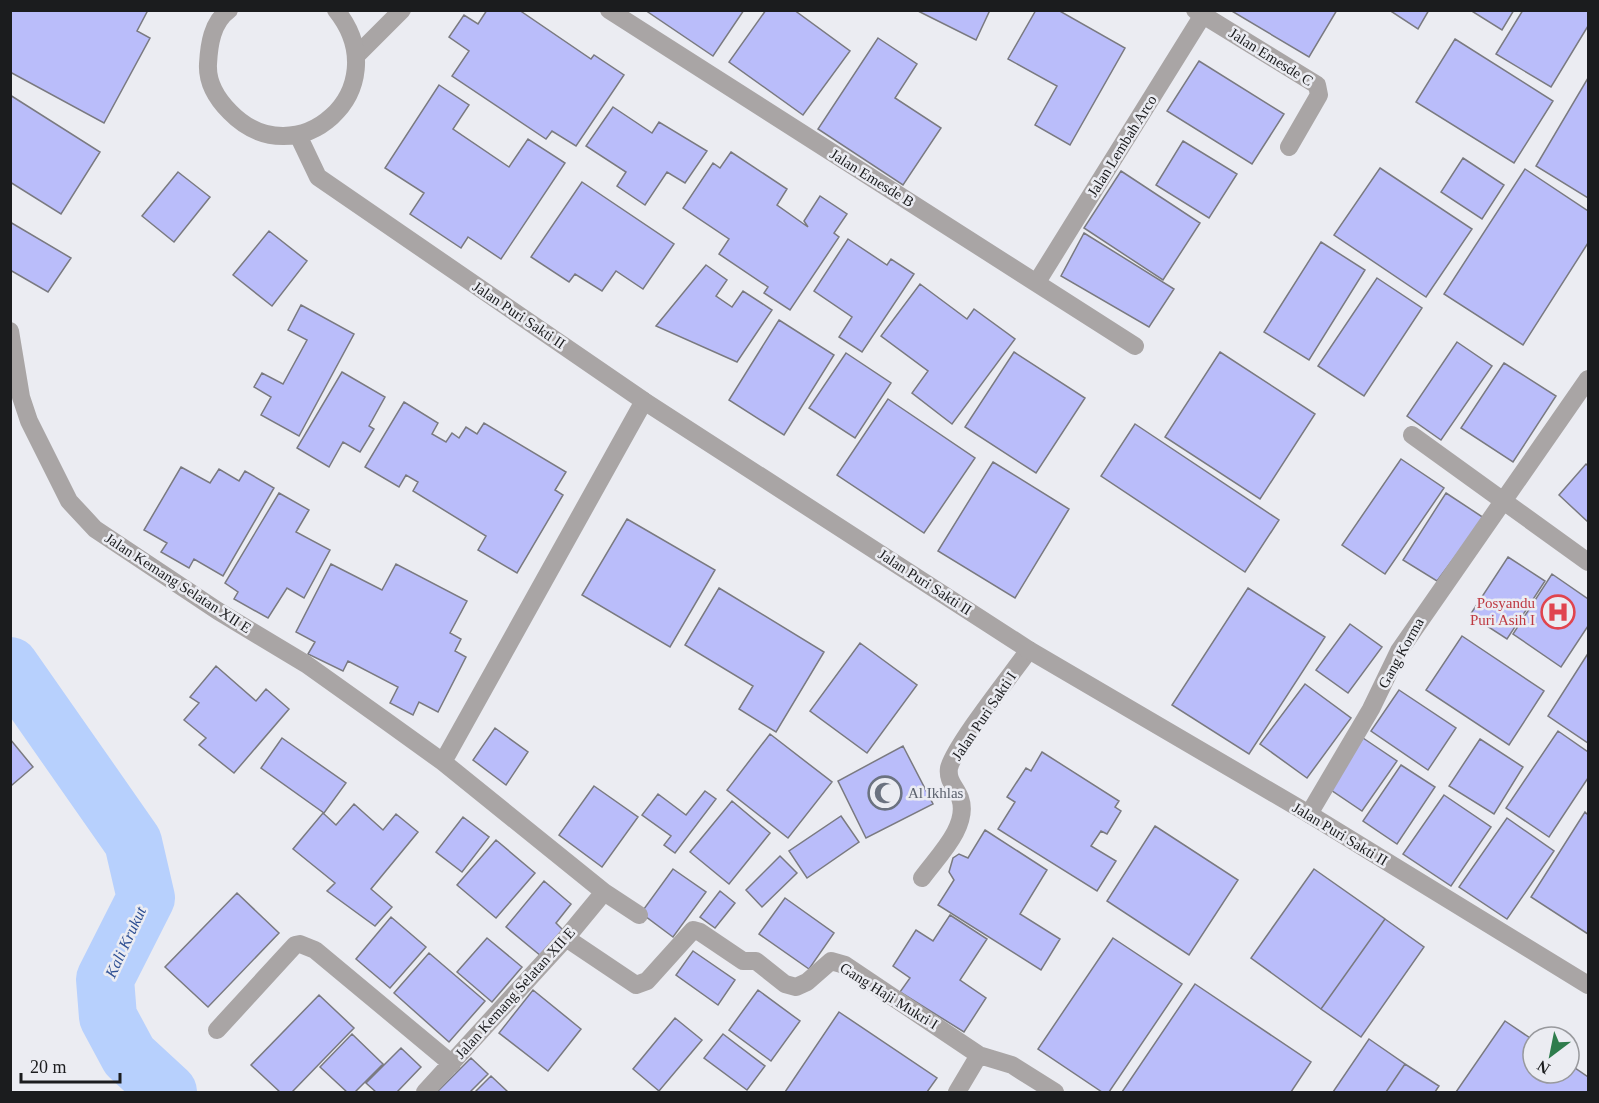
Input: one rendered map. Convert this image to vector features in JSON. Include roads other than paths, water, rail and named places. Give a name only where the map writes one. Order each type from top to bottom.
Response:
[{"type":"street","points":[[229,10],[222,16],[209,43],[208,73],[219,101],[240,123],[268,134],[298,135],[323,124],[343,107],[354,82],[357,56],[349,27],[336,10]]},
{"type":"street","points":[[357,56],[402,10]]},
{"type":"street","name":"Jalan Emesde B","points":[[609,10],[1135,346]]},
{"type":"street","name":"Jalan Lembah Arco","points":[[1037,282],[1202,12]]},
{"type":"street","name":"Jalan Emesde C","points":[[1202,12],[1317,85],[1319,95],[1289,147]]},
{"type":"street","name":"Jalan Puri Sakti II","points":[[298,135],[318,177],[644,401],[1029,650],[1309,814],[1588,985]]},
{"type":"street","name":"Jalan Kemang Selatan XII E","points":[[10,331],[21,397],[29,421],[69,501],[95,529],[218,611],[306,664],[443,762],[604,892],[639,915]]},
{"type":"street","name":"Gang Korma","points":[[1309,814],[1371,709],[1399,651],[1438,592],[1506,501],[1588,379]]},
{"type":"street","points":[[443,762],[644,401]]},
{"type":"street","points":[[1412,435],[1588,562]]},
{"type":"street","name":"Jalan Puri Sakti I","points":[[922,878],[961,820],[960,799],[950,782],[949,769],[963,743],[1029,650]]},
{"type":"street","name":"Jalan Kemang Selatan XII E","points":[[425,1092],[566,938],[604,892]]},
{"type":"street","name":"Gang Haji Mukri I","points":[[566,938],[636,985],[647,981],[693,930],[700,932],[743,961],[756,962],[785,984],[796,987],[807,982],[831,961],[845,964],[979,1055]]},
{"type":"street","points":[[217,1030],[295,945],[300,944],[315,950],[452,1064]]},
{"type":"street","points":[[957,1092],[979,1055],[1012,1065],[1055,1092]]},
{"type":"waterway","name":"Kali Krukut","points":[[10,666],[133,842],[146,898],[105,979],[108,1017],[129,1056],[168,1092]]},
{"type":"place","name":"Posyandu Puri Asih I","points":[[1558,612]]},
{"type":"place","name":"Al Ikhlas","points":[[885,793]]}]
